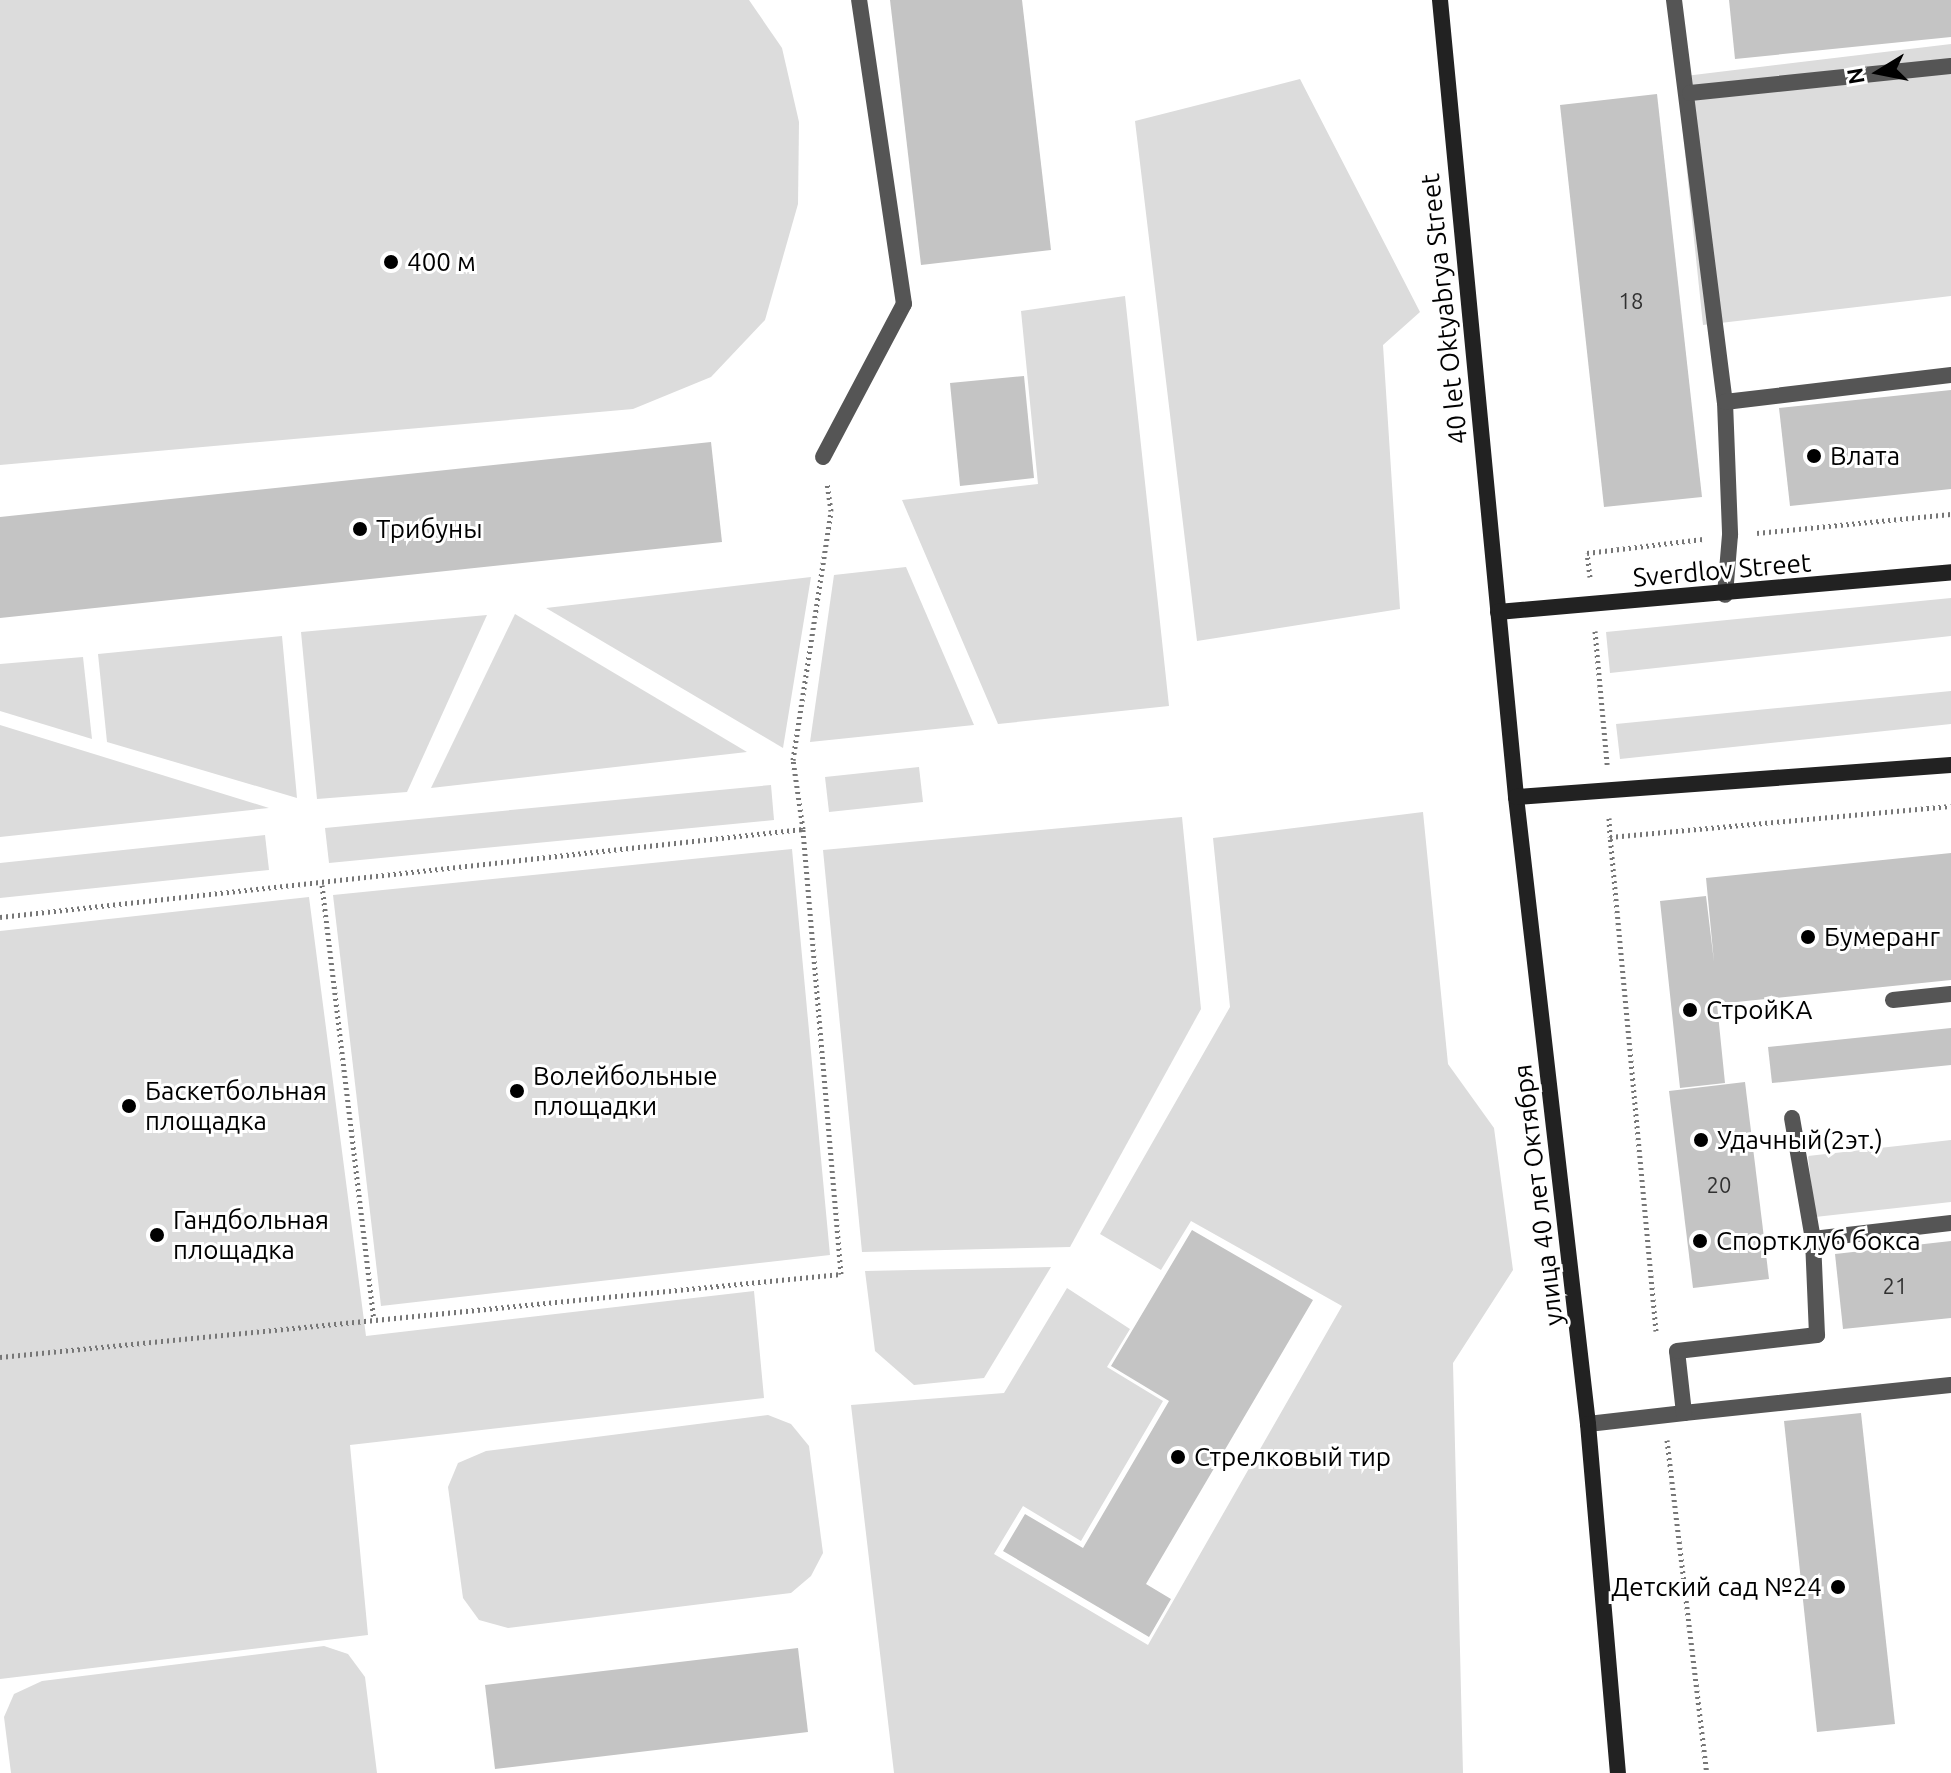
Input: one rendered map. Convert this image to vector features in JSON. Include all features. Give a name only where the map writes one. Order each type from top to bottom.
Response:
[{"type":"street","name":"40 let Oktyabrya Street","points":[[1440,0],[1498,612]]},
{"type":"street","name":"Sverdlov Street","points":[[1498,612],[1725,595],[1951,572]]},
{"type":"street","name":"улица 40 лет Октября","points":[[1498,612],[1516,797],[1588,1424],[1618,1773]]},
{"type":"street","points":[[1516,797],[1951,765]]},
{"type":"lane","points":[[823,457],[904,304],[859,0]]},
{"type":"lane","points":[[1674,0],[1690,93],[1725,402],[1730,535],[1725,595]]},
{"type":"lane","points":[[1690,93],[1951,66]]},
{"type":"lane","points":[[1725,402],[1951,375]]},
{"type":"lane","points":[[1893,1000],[1951,994]]},
{"type":"lane","points":[[1684,1413],[1677,1351],[1817,1335],[1813,1239],[1792,1118]]},
{"type":"lane","points":[[1813,1239],[1951,1223]]},
{"type":"lane","points":[[1588,1424],[1951,1385]]},
{"type":"path","points":[[0,1357],[841,1274],[803,829],[793,760],[831,511],[823,457]]},
{"type":"path","points":[[1657,1337],[1610,837],[1951,806]]},
{"type":"path","points":[[0,917],[322,885],[803,829]]},
{"type":"path","points":[[322,885],[374,1319]]},
{"type":"path","points":[[1664,1415],[1707,1773]]},
{"type":"shaded area","name":"400 м","points":[[0,0],[749,0],[782,48],[799,122],[798,204],[765,320],[711,377],[633,409],[0,465]]},
{"type":"shaded area","points":[[1951,44],[1951,296],[1703,325],[1677,77]]},
{"type":"shaded area","points":[[1300,79],[1420,312],[1383,345],[1400,609],[1197,641],[1135,121]]},
{"type":"shaded area","points":[[1125,296],[1169,706],[998,724],[902,500],[1038,484],[1021,311]]},
{"type":"shaded area","points":[[906,567],[974,725],[810,742],[834,575]]},
{"type":"shaded area","points":[[811,577],[783,748],[546,608]]},
{"type":"shaded area","points":[[1951,598],[1951,636],[1610,673],[1606,632]]},
{"type":"shaded area","points":[[515,614],[747,752],[431,788]]},
{"type":"shaded area","points":[[487,615],[407,792],[317,799],[301,632]]},
{"type":"shaded area","points":[[282,636],[297,798],[107,742],[98,654]]},
{"type":"shaded area","points":[[83,657],[92,739],[0,711],[0,664]]},
{"type":"shaded area","points":[[1951,691],[1951,724],[1620,759],[1616,724]]},
{"type":"shaded area","points":[[0,725],[269,808],[0,837]]},
{"type":"shaded area","points":[[919,767],[923,802],[829,812],[825,777]]},
{"type":"shaded area","points":[[771,785],[774,820],[329,863],[325,828]]},
{"type":"shaded area","points":[[1423,812],[1448,1064],[1494,1128],[1513,1270],[1453,1363],[1463,1773],[894,1773],[851,1405],[1004,1393],[1067,1288],[1130,1329],[1107,1367],[1163,1401],[1081,1541],[1023,1506],[994,1554],[1148,1645],[1342,1306],[1191,1221],[1161,1270],[1100,1234],[1230,1007],[1213,838]]},
{"type":"shaded area","points":[[1182,817],[1201,1009],[1070,1247],[862,1252],[823,850]]},
{"type":"shaded area","points":[[265,835],[269,870],[0,898],[0,863]]},
{"type":"shaded area","points":[[792,849],[830,1255],[381,1306],[333,895]]},
{"type":"shaded area","points":[[309,897],[366,1336],[754,1291],[764,1398],[350,1445],[368,1635],[0,1679],[0,931]]},
{"type":"shaded area","points":[[1951,1140],[1951,1202],[1815,1217],[1808,1156]]},
{"type":"shaded area","points":[[1051,1267],[984,1378],[914,1385],[875,1351],[865,1271]]},
{"type":"shaded area","points":[[768,1415],[791,1424],[809,1446],[823,1553],[811,1576],[791,1593],[508,1628],[479,1620],[463,1598],[448,1487],[458,1463],[486,1451]]},
{"type":"shaded area","points":[[324,1646],[348,1654],[365,1677],[377,1773],[11,1773],[4,1717],[14,1694],[42,1681]]},
{"type":"building","points":[[890,0],[1022,0],[1051,250],[921,265]]},
{"type":"building","points":[[1729,0],[1951,0],[1951,37],[1735,59]]},
{"type":"building","points":[[1657,94],[1702,497],[1604,507],[1560,105]]},
{"type":"building","points":[[1024,376],[1034,478],[960,486],[950,383]]},
{"type":"building","points":[[1951,390],[1951,489],[1790,506],[1779,408]]},
{"type":"building","name":"Трибуны","points":[[711,442],[722,542],[0,618],[0,517]]},
{"type":"building","points":[[1951,853],[1951,980],[1717,1004],[1725,1083],[1680,1088],[1660,901],[1706,896],[1714,962],[1706,878]]},
{"type":"building","points":[[1951,1028],[1951,1065],[1772,1083],[1768,1047]]},
{"type":"building","points":[[1745,1082],[1769,1279],[1693,1288],[1669,1091]]},
{"type":"building","name":"Стрелковый тир","points":[[1192,1230],[1313,1300],[1146,1584],[1171,1599],[1149,1637],[1003,1551],[1025,1514],[1083,1548],[1169,1401],[1111,1366]]},
{"type":"building","points":[[1951,1241],[1951,1318],[1843,1329],[1835,1254]]},
{"type":"building","points":[[1861,1413],[1895,1724],[1817,1732],[1784,1421]]},
{"type":"building","points":[[798,1648],[808,1732],[495,1769],[485,1685]]},
{"type":"place","name":"400 м","points":[[391,262]]},
{"type":"place","name":"Влата","points":[[1814,456]]},
{"type":"place","name":"Трибуны","points":[[360,529]]},
{"type":"place","name":"Бумеранг","points":[[1808,937]]},
{"type":"place","name":"СтройКА","points":[[1690,1010]]},
{"type":"place","name":"Волейбольные площадки","points":[[517,1091]]},
{"type":"place","name":"Баскетбольная площадка","points":[[129,1106]]},
{"type":"place","name":"Удачный(2эт.)","points":[[1701,1140]]},
{"type":"place","name":"Гандбольная площадка","points":[[157,1235]]},
{"type":"place","name":"Спортклуб бокса","points":[[1700,1241]]},
{"type":"place","name":"Стрелковый тир","points":[[1178,1457]]},
{"type":"place","name":"Детский сад №24","points":[[1838,1587]]}]
